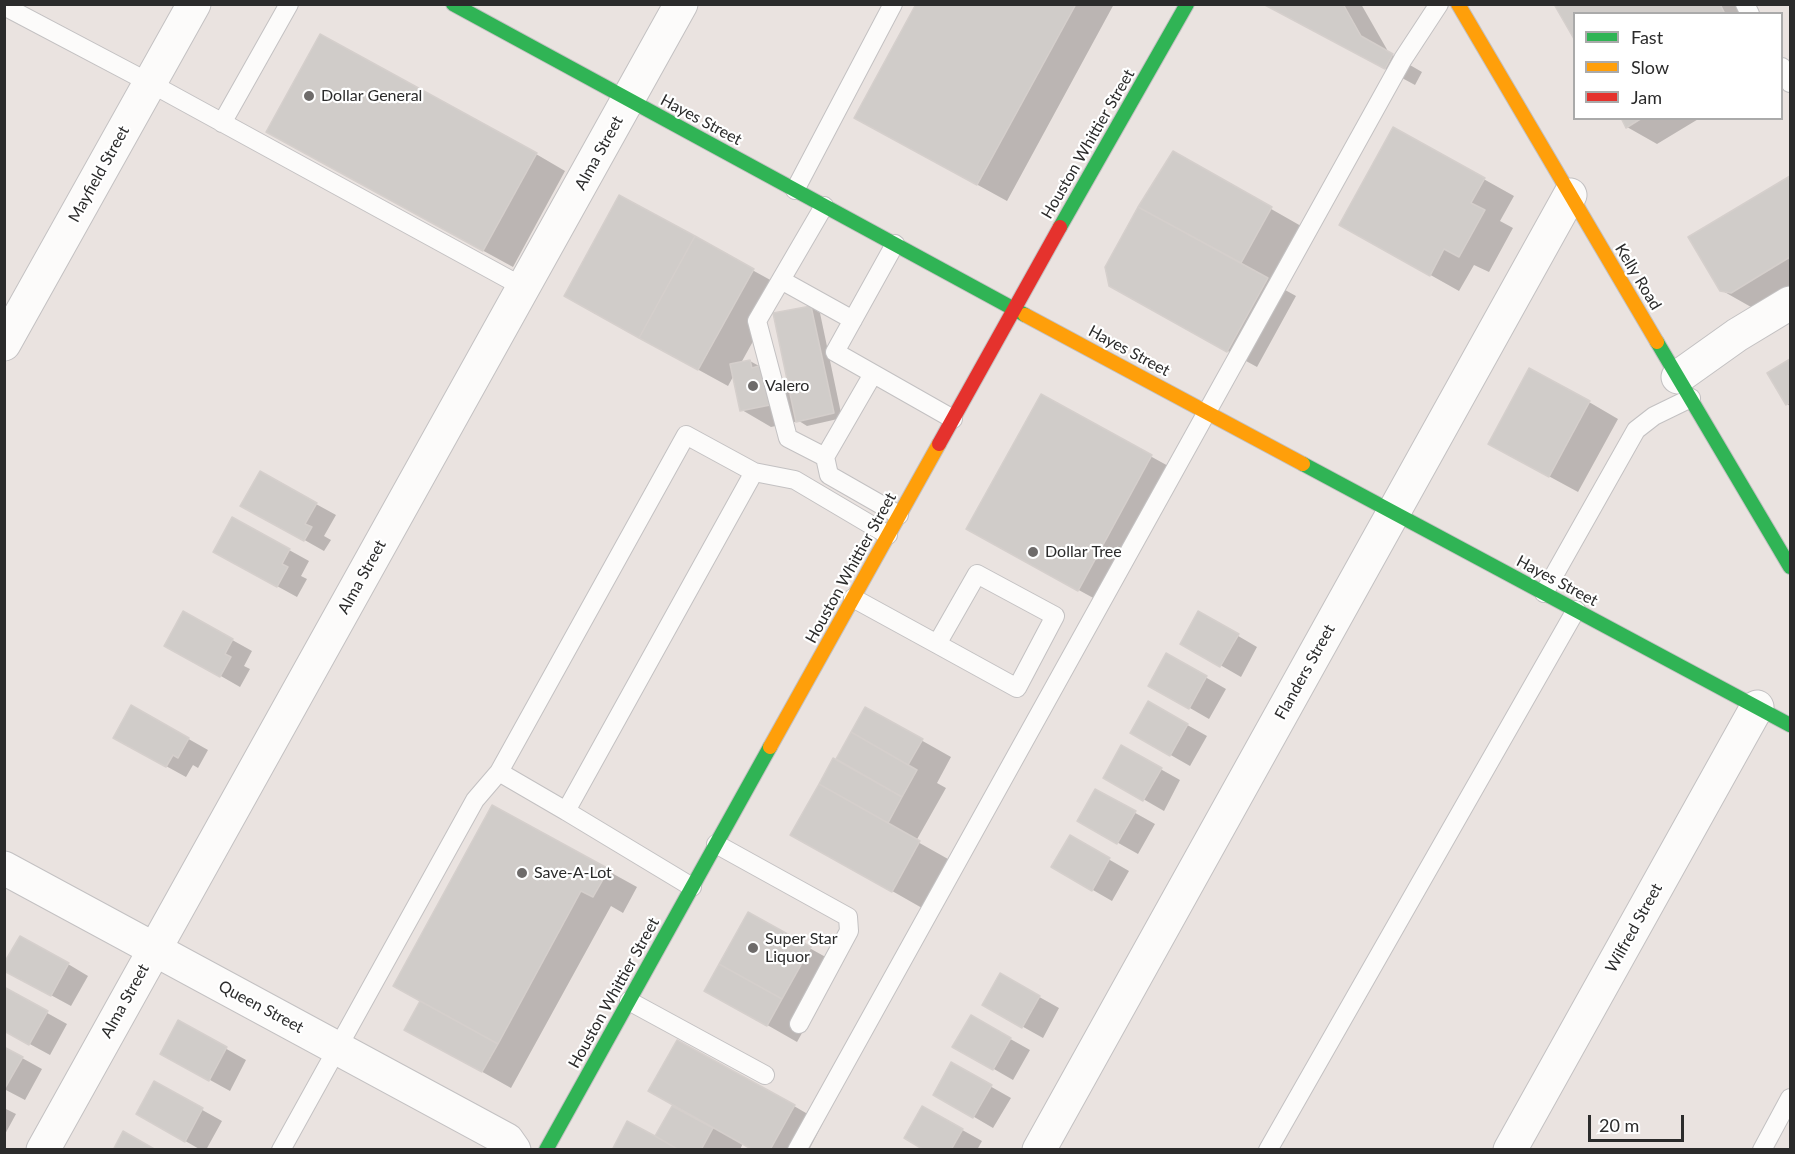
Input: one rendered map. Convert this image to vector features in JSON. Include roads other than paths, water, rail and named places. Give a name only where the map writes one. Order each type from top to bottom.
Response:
[{"type":"street","name":"Mayfield Street","points":[[4,344],[194,4]]},
{"type":"street","name":"Hayes Street","points":[[453,4],[1014,309],[1791,725]]},
{"type":"street","name":"Alma Street","points":[[43,1149],[681,4]]},
{"type":"street","name":"Houston Whittier Street","points":[[546,1149],[1014,309],[1187,4]]},
{"type":"street","name":"Kelly Road","points":[[1458,4],[1791,567]]},
{"type":"street","name":"Flanders Street","points":[[1039,1149],[1570,195]]},
{"type":"street","points":[[1685,388],[1737,335],[1791,303]]},
{"type":"street","name":"Wilfred Street","points":[[1510,1149],[1757,707]]},
{"type":"street","name":"Queen Street","points":[[4,868],[507,1140],[514,1149]]},
{"type":"lane","points":[[222,123],[289,4]]},
{"type":"lane","points":[[795,190],[893,4]]},
{"type":"lane","points":[[797,1149],[1403,59],[1439,4]]},
{"type":"lane","points":[[4,6],[150,83],[523,287]]},
{"type":"lane","points":[[1783,70],[1791,83]]},
{"type":"lane","points":[[824,206],[758,321],[788,438],[825,457]]},
{"type":"lane","points":[[895,244],[835,352],[953,419]]},
{"type":"lane","points":[[781,280],[853,320]]},
{"type":"lane","points":[[873,374],[825,457],[829,475],[899,515]]},
{"type":"lane","points":[[1544,593],[1636,430],[1685,388]]},
{"type":"lane","points":[[281,1149],[475,800],[499,772],[686,435],[754,472],[795,480],[888,535]]},
{"type":"lane","points":[[566,811],[754,472]]},
{"type":"lane","points":[[937,644],[977,574],[1055,616],[1017,688]]},
{"type":"lane","points":[[853,598],[1045,703]]},
{"type":"lane","points":[[1268,1149],[1576,610]]},
{"type":"lane","points":[[499,772],[692,887]]},
{"type":"lane","points":[[716,844],[848,917],[849,931],[800,1024]]},
{"type":"lane","points":[[629,1001],[765,1075]]},
{"type":"lane","points":[[1762,1149],[1791,1098]]},
{"type":"place","name":"Dollar General","points":[[309,96]]},
{"type":"place","name":"Valero","points":[[753,386]]},
{"type":"place","name":"Dollar Tree","points":[[1033,552]]},
{"type":"place","name":"Save-A-Lot","points":[[522,873]]},
{"type":"place","name":"Super Star Liquor","points":[[753,948]]}]
